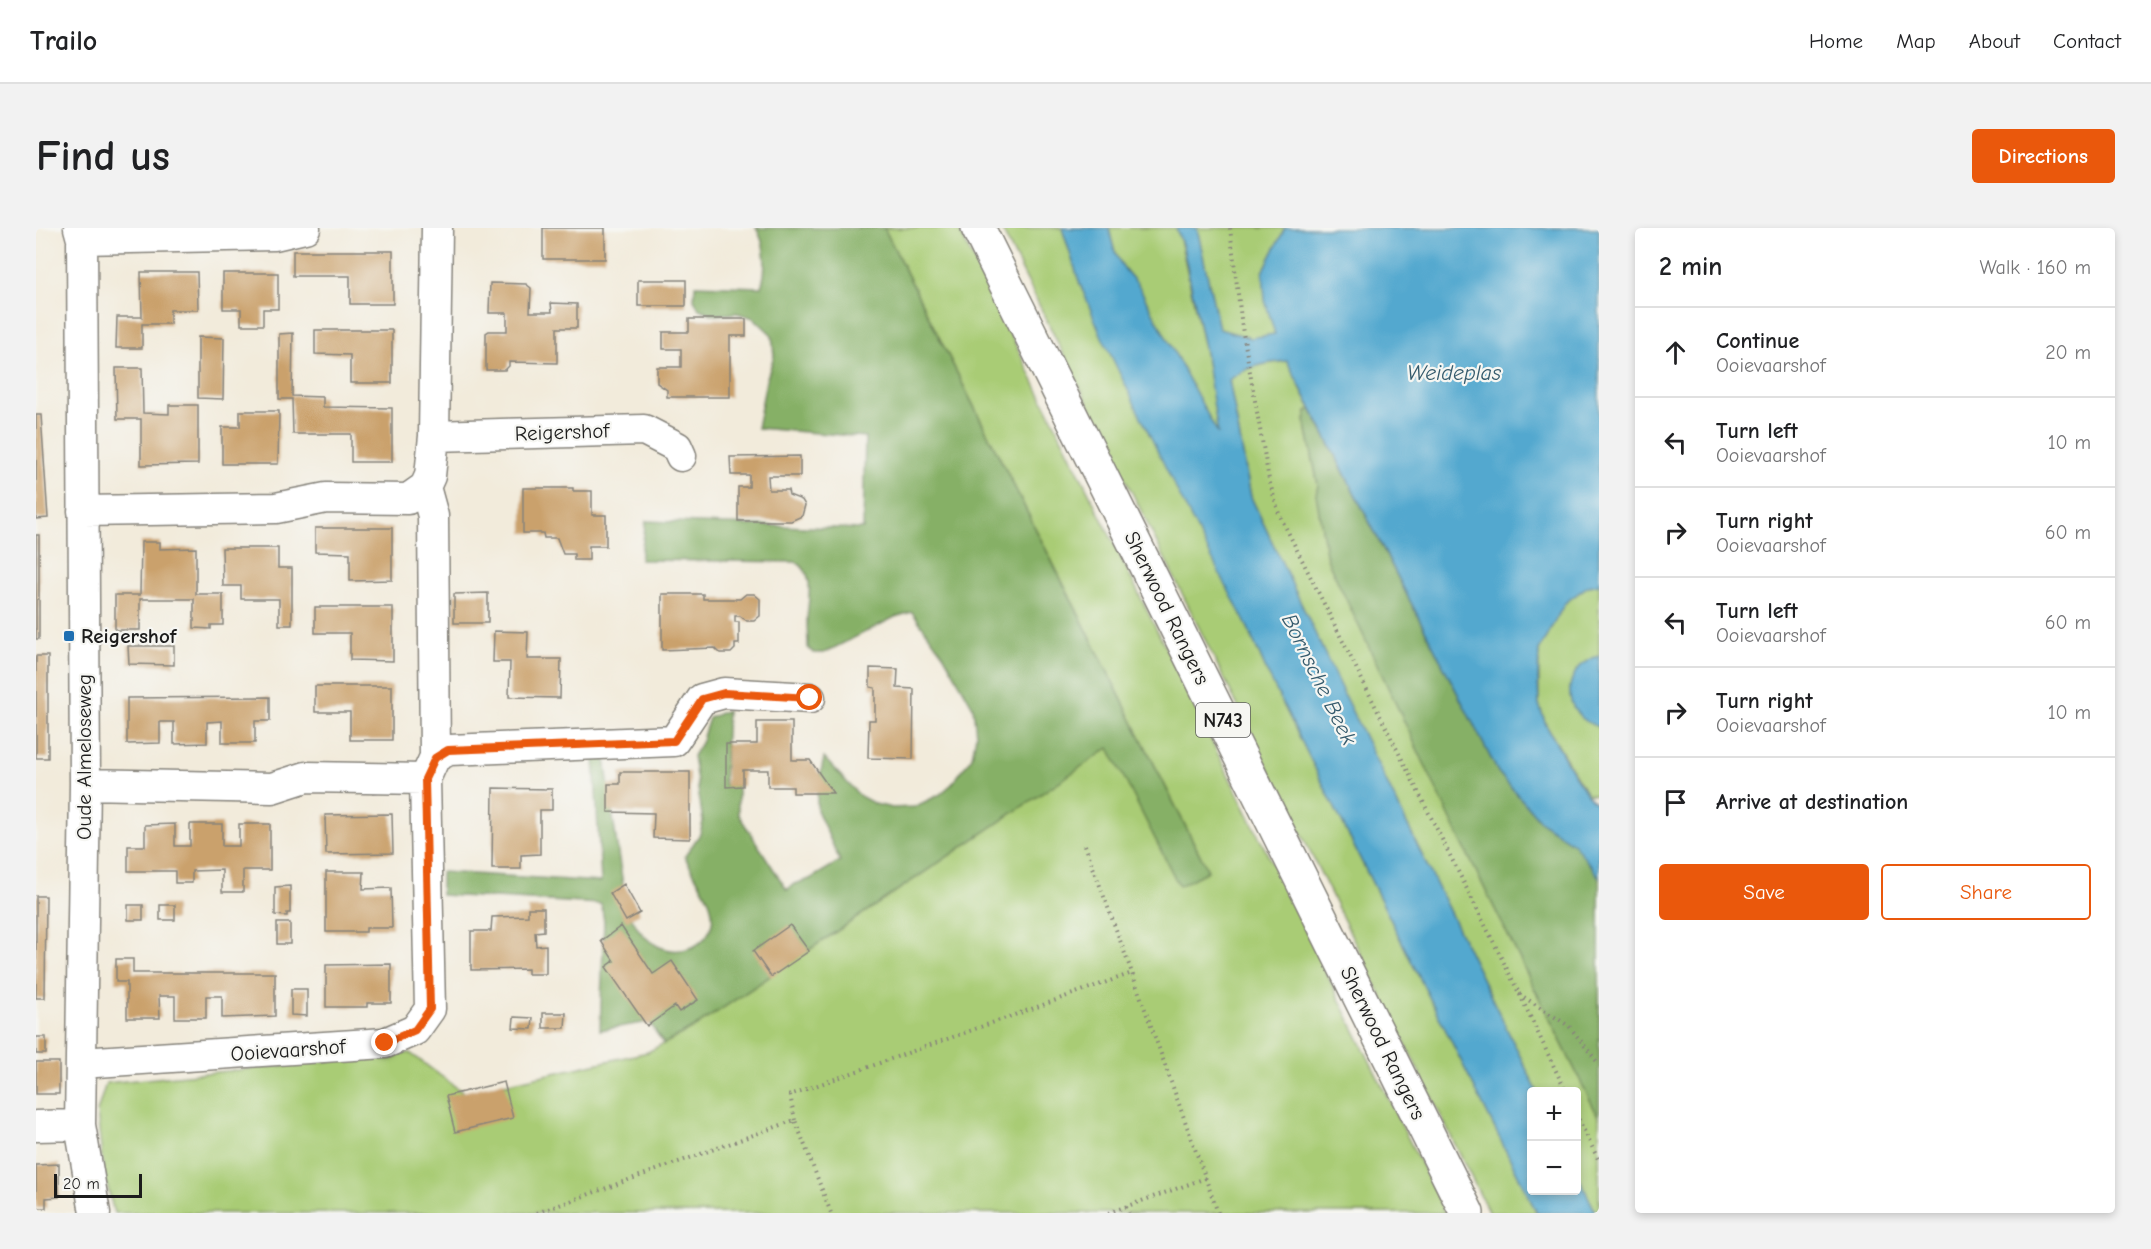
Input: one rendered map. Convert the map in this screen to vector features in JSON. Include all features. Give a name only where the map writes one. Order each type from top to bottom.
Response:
[{"type":"main road","name":"Sherwood Rangers","points":[[978,228],[1467,1213]]},
{"type":"street","points":[[80,234],[275,236],[305,228]]},
{"type":"street","points":[[83,511],[276,508],[326,498],[408,499],[425,487],[430,476],[434,436],[437,228]]},
{"type":"street","name":"Oude Almeloseweg","points":[[80,234],[85,784],[80,1125],[95,1213]]},
{"type":"street","name":"Reigershof","points":[[434,436],[644,430],[677,447],[681,456]]},
{"type":"street","points":[[425,487],[433,516],[430,768]]},
{"type":"street","points":[[85,784],[272,788],[306,777],[430,768],[448,750],[674,741],[702,699],[724,693],[810,698]]},
{"type":"street","name":"Ooievaarshof","points":[[81,1064],[385,1043],[415,1030],[430,1009],[430,768]]},
{"type":"street","points":[[36,1126],[80,1125]]},
{"type":"path","points":[[1230,228],[1242,327],[1269,480],[1279,514],[1519,993],[1564,1087]]},
{"type":"path","points":[[1085,845],[1218,1213]]},
{"type":"path","points":[[831,1213],[795,1120],[790,1095],[1132,973]]},
{"type":"path","points":[[1519,993],[1569,1026],[1599,1064]]},
{"type":"path","points":[[537,1213],[795,1120]]},
{"type":"path","points":[[1581,1124],[1599,1161]]},
{"type":"path","points":[[1108,1213],[1206,1178]]},
{"type":"path","points":[[1126,1206],[1128,1213]]},
{"type":"green space","points":[[756,228],[884,228],[1208,871],[1179,886],[1109,748],[696,1026],[664,1044],[649,1022],[600,1030],[604,921],[601,904],[441,895],[441,872],[601,882],[594,758],[605,758],[621,872],[630,915],[644,936],[651,942],[666,949],[684,950],[703,940],[710,931],[712,923],[711,906],[685,856],[700,834],[703,822],[693,756],[701,743],[709,718],[727,710],[724,784],[738,785],[738,814],[787,890],[794,884],[810,879],[840,861],[817,810],[817,789],[824,758],[860,796],[875,804],[892,808],[914,807],[939,795],[952,784],[972,757],[976,735],[973,707],[943,654],[912,612],[895,617],[824,653],[814,653],[808,648],[809,580],[802,567],[796,562],[640,560],[646,521],[863,529],[865,437],[757,428],[766,381],[774,356],[772,335],[754,318],[737,313],[715,315],[699,309],[694,299],[695,285],[761,287],[764,257],[762,241]]},
{"type":"green space","points":[[884,228],[958,228],[1445,1213],[114,1213],[103,1168],[97,1112],[106,1083],[410,1053],[464,1093],[648,1052],[696,1026],[1110,747],[1179,885],[1208,871]]},
{"type":"green space","points":[[1001,228],[1062,228],[1080,284],[1248,628],[1267,672],[1537,1213],[1489,1213]]},
{"type":"green space","points":[[1109,228],[1176,228],[1178,230],[1207,362],[1219,436],[1137,283],[1118,258]]},
{"type":"green space","points":[[1197,228],[1285,228],[1263,272],[1275,334],[1251,338],[1219,329]]},
{"type":"green space","points":[[1287,361],[1311,409],[1307,412],[1305,420],[1318,485],[1317,494],[1461,841],[1599,1118],[1599,1213],[1596,1213],[1581,1181],[1581,1087],[1535,1087],[1345,697],[1251,497],[1229,380],[1250,368]]},
{"type":"green space","points":[[1311,409],[1498,772],[1541,822],[1575,845],[1599,877],[1599,1118],[1461,841],[1327,559],[1316,494],[1318,485],[1305,420],[1307,412]]},
{"type":"green space","points":[[1599,584],[1599,656],[1586,661],[1597,727],[1599,727],[1599,795],[1587,794],[1546,725],[1539,704],[1539,650],[1565,603],[1588,586]]},
{"type":"water","name":"Weideplas","points":[[1062,228],[1109,228],[1118,258],[1137,283],[1218,434],[1207,362],[1183,247],[1176,228],[1197,228],[1219,329],[1251,338],[1275,334],[1265,300],[1263,272],[1285,228],[1599,228],[1599,584],[1588,586],[1565,603],[1539,650],[1538,678],[1539,704],[1546,725],[1573,773],[1599,807],[1599,877],[1575,845],[1541,822],[1498,772],[1287,361],[1256,366],[1229,380],[1251,497],[1345,697],[1535,1087],[1527,1087],[1527,1193],[1267,672],[1248,628],[1181,499],[1102,337],[1080,284]]},
{"type":"water","points":[[1599,656],[1599,727],[1586,721],[1577,713],[1570,692],[1577,670],[1586,662]]},
{"type":"water","name":"Weideplas","points":[[1581,1181],[1596,1213],[1537,1213],[1528,1195],[1581,1195]]},
{"type":"building","points":[[543,228],[605,228],[605,259],[543,259]]},
{"type":"building","points":[[293,251],[393,251],[393,304],[350,304],[350,276],[293,276]]},
{"type":"building","points":[[141,272],[197,272],[198,310],[170,310],[170,324],[142,324],[142,348],[116,348],[117,317],[142,317]]},
{"type":"building","points":[[223,273],[278,273],[278,309],[263,309],[263,325],[241,325],[241,309],[223,309]]},
{"type":"building","points":[[638,280],[686,280],[686,306],[638,306]]},
{"type":"building","points":[[490,283],[526,284],[531,288],[530,312],[552,312],[551,303],[577,304],[577,328],[557,328],[557,363],[509,362],[505,370],[486,370],[486,333],[507,331],[507,313],[489,313]]},
{"type":"building","points":[[689,319],[746,319],[746,336],[730,336],[730,397],[667,397],[667,390],[657,383],[657,367],[681,367],[681,349],[663,349],[663,332],[689,332]]},
{"type":"building","points":[[315,330],[392,330],[392,383],[350,383],[350,355],[315,354]]},
{"type":"building","points":[[293,333],[292,396],[323,397],[323,407],[392,408],[392,462],[351,462],[351,434],[293,434],[292,399],[279,399],[279,334]]},
{"type":"building","points":[[198,337],[224,338],[223,399],[198,398]]},
{"type":"building","points":[[116,368],[142,368],[143,413],[169,414],[169,405],[198,405],[198,464],[141,465],[141,419],[117,419]]},
{"type":"building","points":[[240,411],[279,411],[278,464],[222,464],[222,427],[240,427]]},
{"type":"building","points":[[36,415],[41,415],[48,518],[36,519]]},
{"type":"building","points":[[800,456],[800,476],[768,476],[769,490],[788,490],[789,495],[802,500],[805,505],[802,516],[791,521],[738,521],[738,487],[749,487],[749,475],[731,475],[730,457]]},
{"type":"building","points":[[523,488],[573,488],[573,491],[592,491],[592,515],[606,515],[606,546],[589,546],[589,560],[574,560],[574,554],[563,554],[557,538],[544,538],[543,533],[523,533]]},
{"type":"building","points":[[315,528],[392,528],[392,580],[350,581],[350,553],[315,552]]},
{"type":"building","points":[[36,535],[39,535],[39,639],[36,639]]},
{"type":"building","points":[[141,542],[160,542],[160,549],[196,548],[196,594],[223,594],[223,625],[211,625],[211,629],[194,628],[194,599],[140,599],[140,630],[115,630],[115,595],[140,595]]},
{"type":"building","points":[[222,548],[278,548],[278,568],[292,568],[292,625],[279,625],[279,599],[241,599],[241,586],[223,586]]},
{"type":"building","points":[[488,593],[488,623],[454,623],[454,594]]},
{"type":"building","points":[[662,594],[703,594],[703,599],[740,599],[746,594],[754,594],[760,599],[760,616],[754,621],[747,621],[740,616],[735,616],[735,622],[739,622],[739,644],[735,644],[735,649],[731,653],[720,653],[715,648],[662,650]]},
{"type":"building","points":[[315,607],[393,607],[393,661],[350,660],[350,633],[315,633]]},
{"type":"building","points":[[494,631],[528,632],[527,659],[561,659],[560,698],[509,697],[510,662],[493,662]]},
{"type":"building","points":[[128,646],[174,646],[174,665],[129,664]]},
{"type":"building","points":[[36,656],[48,656],[48,758],[36,758]]},
{"type":"building","points":[[870,668],[898,669],[897,688],[914,689],[913,759],[868,758],[869,720],[875,720],[875,688],[870,687]]},
{"type":"building","points":[[315,686],[392,686],[392,740],[350,740],[350,712],[315,712]]},
{"type":"building","points":[[270,697],[270,721],[255,721],[255,743],[222,743],[222,721],[207,722],[207,743],[174,744],[174,722],[160,722],[160,743],[127,744],[127,698]]},
{"type":"building","points":[[757,722],[792,722],[792,760],[810,760],[833,793],[793,793],[793,787],[768,787],[768,770],[743,770],[743,786],[726,787],[726,744],[757,744]]},
{"type":"building","points":[[620,772],[690,772],[690,839],[653,838],[654,813],[608,812],[608,784],[620,784]]},
{"type":"building","points":[[493,788],[552,789],[552,810],[540,810],[540,854],[521,855],[521,869],[492,869]]},
{"type":"building","points":[[392,814],[393,853],[326,854],[325,815]]},
{"type":"building","points":[[175,824],[175,846],[190,846],[190,824],[222,824],[222,846],[239,846],[239,824],[270,824],[270,870],[243,870],[243,892],[222,892],[222,870],[192,871],[192,883],[175,883],[175,871],[128,871],[128,846],[145,846],[145,825]]},
{"type":"building","points":[[326,872],[364,872],[363,889],[391,888],[392,928],[366,928],[366,932],[326,932]]},
{"type":"building","points":[[624,884],[640,913],[626,921],[610,893]]},
{"type":"building","points":[[290,886],[290,913],[287,913],[287,916],[275,915],[275,887]]},
{"type":"building","points":[[36,896],[46,896],[45,998],[36,998]]},
{"type":"building","points":[[128,905],[143,905],[143,920],[128,920]]},
{"type":"building","points":[[160,905],[175,905],[175,920],[160,920]]},
{"type":"building","points":[[528,908],[544,908],[544,931],[535,932],[536,946],[546,945],[546,974],[528,974],[528,969],[471,970],[471,931],[491,931],[492,917],[528,916]]},
{"type":"building","points":[[277,923],[290,923],[290,944],[277,944]]},
{"type":"building","points":[[790,925],[809,951],[771,977],[753,951]]},
{"type":"building","points":[[621,926],[653,974],[672,961],[698,1000],[679,1012],[675,1006],[647,1026],[606,967],[614,961],[601,941]]},
{"type":"building","points":[[116,959],[133,959],[133,973],[275,973],[275,1016],[222,1018],[222,996],[206,996],[206,1018],[175,1018],[175,996],[159,996],[160,1018],[127,1018],[127,982],[116,982]]},
{"type":"building","points":[[391,964],[391,1003],[367,1003],[367,1007],[326,1007],[326,965]]},
{"type":"building","points":[[291,989],[307,989],[307,1016],[291,1015]]},
{"type":"building","points":[[543,1013],[566,1013],[565,1028],[543,1028]]},
{"type":"building","points":[[514,1017],[533,1018],[532,1029],[513,1028]]},
{"type":"building","points":[[36,1037],[46,1037],[46,1054],[36,1054]]},
{"type":"building","points":[[36,1062],[59,1062],[59,1094],[36,1094]]},
{"type":"building","points":[[504,1082],[513,1118],[455,1132],[446,1096]]},
{"type":"building","points":[[59,1164],[59,1197],[46,1198],[46,1208],[36,1208],[36,1165]]},
{"type":"place","name":"Reigershof","points":[[69,636]]},
{"type":"route","points":[[385,1043],[415,1030],[430,1009],[425,779],[435,758],[448,750],[674,741],[702,699],[724,693],[810,698]]},
{"type":"water label","name":"Bornsche Beek","points":[[1320,679]]}]
